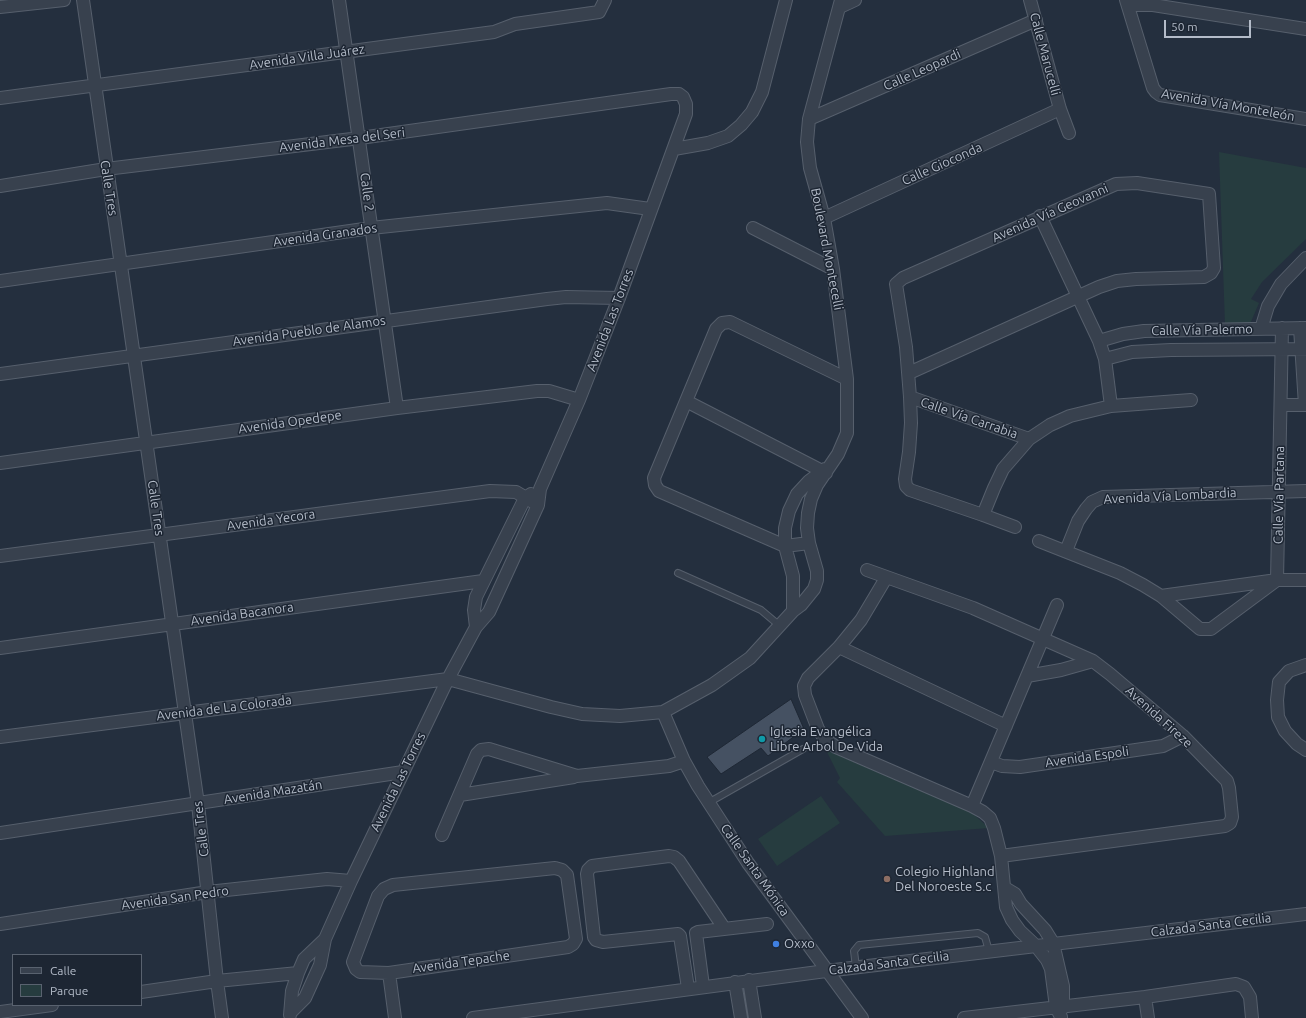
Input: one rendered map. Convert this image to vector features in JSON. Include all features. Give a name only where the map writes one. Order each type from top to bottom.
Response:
[{"type":"street","points":[[0,7],[64,0]]},
{"type":"street","name":"Calle Tres","points":[[83,0],[198,804],[216,981],[222,1018]]},
{"type":"street","name":"Calle 2","points":[[339,0],[360,138],[397,408]]},
{"type":"street","name":"Avenida Villa Juárez","points":[[0,98],[494,32],[515,24],[599,12],[605,0]]},
{"type":"street","points":[[674,149],[708,143],[728,136],[741,125],[752,112],[762,92],[786,0]]},
{"type":"street","points":[[841,3],[855,0]]},
{"type":"street","name":"Calle Marucelli","points":[[1030,0],[1060,109],[1069,133]]},
{"type":"street","points":[[1127,2],[1306,29]]},
{"type":"street","name":"Avenida Vía Monteleón","points":[[1127,2],[1152,88],[1160,95],[1306,120]]},
{"type":"street","name":"Boulevard Montecelli","points":[[663,712],[712,685],[750,658],[793,611],[808,598],[817,580],[815,560],[809,543],[807,528],[811,499],[817,485],[845,442],[847,433],[847,379],[833,268],[824,218],[810,168],[807,142],[809,120],[841,3]]},
{"type":"street","name":"Calle Leopardi","points":[[809,120],[1036,20]]},
{"type":"street","name":"Avenida Mesa del Seri","points":[[0,186],[106,169],[360,138],[671,94],[679,94],[683,97]]},
{"type":"street","name":"Avenida Las Torres","points":[[291,1014],[305,998],[320,965],[325,939],[351,880],[448,679],[476,627],[489,612],[538,505],[540,489],[579,400],[619,298],[650,209],[674,149],[686,114],[686,104],[683,97]]},
{"type":"street","name":"Calle Gioconda","points":[[824,218],[1060,109]]},
{"type":"street","name":"Avenida Vía Geovanni","points":[[909,373],[896,290],[896,284],[903,278],[1040,216],[1116,184],[1137,183],[1205,192],[1209,194],[1214,268],[1211,273],[1204,277],[1136,278],[1117,281],[1078,296]]},
{"type":"street","name":"Avenida Granados","points":[[0,282],[372,228],[607,203],[650,209]]},
{"type":"street","points":[[1040,216],[1099,341],[1105,359],[1111,406]]},
{"type":"street","points":[[753,228],[833,268]]},
{"type":"street","points":[[1261,329],[1268,306],[1280,284],[1306,258]]},
{"type":"street","points":[[1015,528],[983,515],[910,490],[906,486],[905,479],[909,452],[909,373],[1078,296]]},
{"type":"street","name":"Avenida Pueblo de Alamos","points":[[0,374],[566,297],[619,298]]},
{"type":"street","points":[[809,543],[785,546],[659,491],[655,485],[654,478],[716,329],[722,323],[730,322],[847,379]]},
{"type":"street","name":"Calle Vía Partana","points":[[1277,580],[1282,328]]},
{"type":"street","points":[[1281,405],[1306,405],[1303,328]]},
{"type":"street","name":"Calle Vía Palermo","points":[[1099,341],[1124,334],[1144,331],[1303,328]]},
{"type":"street","points":[[1240,330],[1240,349]]},
{"type":"street","name":"Calle Vía Palermo","points":[[1105,359],[1132,352],[1304,349]]},
{"type":"street","name":"Avenida Opedepe","points":[[0,463],[147,441],[397,408],[537,392],[549,392],[579,400]]},
{"type":"street","name":"Calle Vía Carrabia","points":[[910,397],[1028,439]]},
{"type":"street","points":[[983,515],[1003,470],[1028,439],[1070,416],[1111,406],[1191,400]]},
{"type":"street","points":[[686,401],[826,470]]},
{"type":"street","name":"Boulevard Montecelli","points":[[793,611],[793,576],[785,546],[785,528],[789,511],[797,494],[826,470]]},
{"type":"street","points":[[476,627],[474,610],[476,597],[483,581],[525,498],[540,489]]},
{"type":"street","name":"Avenida Yecora","points":[[0,556],[490,491],[516,492],[538,505]]},
{"type":"street","name":"Avenida Vía Lombardia","points":[[1066,551],[1078,521],[1086,509],[1092,502],[1103,497],[1306,491]]},
{"type":"street","points":[[1039,541],[1120,573],[1161,596],[1200,629],[1211,629],[1277,580]]},
{"type":"street","name":"Avenida Fireze","points":[[867,570],[967,606],[1093,661],[1116,678],[1182,736],[1226,781],[1229,788],[1232,817],[1230,823],[1225,826],[1001,856]]},
{"type":"street","points":[[886,578],[861,620],[840,647],[808,678],[804,686],[805,695],[818,729],[826,739],[836,747],[972,806],[990,818],[1001,856],[1006,907],[1012,920],[1020,931],[1036,946],[1051,969],[1060,1012]]},
{"type":"street","points":[[1161,596],[1277,580],[1306,580]]},
{"type":"street","name":"Avenida Bacanora","points":[[0,648],[483,581]]},
{"type":"street","points":[[972,806],[1057,605]]},
{"type":"street","points":[[840,647],[1006,726]]},
{"type":"street","points":[[1027,676],[1061,670],[1093,661]]},
{"type":"street","points":[[1306,665],[1289,671],[1279,682],[1277,700],[1278,717],[1285,730],[1296,744],[1306,750]]},
{"type":"street","points":[[448,679],[582,714],[620,716],[663,712]]},
{"type":"street","name":"Avenida de La Colorada","points":[[0,737],[448,679]]},
{"type":"street","name":"Calle Santa Mónica","points":[[663,712],[684,761],[708,802],[748,863],[862,1018]]},
{"type":"street","name":"Avenida Espoli","points":[[991,762],[1002,766],[1020,767],[1163,746],[1182,736]]},
{"type":"street","points":[[442,835],[477,754],[481,750],[489,749],[577,776]]},
{"type":"street","points":[[460,795],[577,776],[669,766],[684,761]]},
{"type":"street","name":"Avenida Mazatán","points":[[0,833],[403,772]]},
{"type":"street","points":[[688,988],[680,936],[678,934],[602,942],[596,940],[594,937],[587,874],[588,870],[592,866],[669,856],[674,857],[679,861],[724,928]]},
{"type":"street","name":"Avenida Tepache","points":[[555,868],[562,870],[567,875],[576,939],[573,944],[568,947],[389,972],[360,972],[356,969],[353,962],[378,896],[384,889],[393,885],[555,868]]},
{"type":"street","name":"Avenida San Pedro","points":[[0,924],[208,892],[327,879],[351,880]]},
{"type":"street","points":[[1005,888],[1015,894],[1021,904],[1045,930],[1053,943],[1064,986],[1060,1012]]},
{"type":"street","name":"Calzada Santa Cecilia","points":[[473,1018],[548,1013],[703,986],[1053,943],[1306,914]]},
{"type":"street","points":[[703,986],[696,933],[724,928],[767,924]]},
{"type":"street","name":"Avenida Las Torres","points":[[291,1014],[292,991],[304,959],[325,939]]},
{"type":"street","points":[[389,972],[395,1018]]},
{"type":"street","points":[[142,992],[216,981],[298,973]]},
{"type":"street","points":[[749,980],[756,1018]]},
{"type":"street","points":[[735,982],[741,1018]]},
{"type":"street","points":[[964,1018],[1060,1012],[1145,997],[1236,984],[1241,984],[1250,997],[1252,1018]]},
{"type":"street","points":[[1145,997],[1148,1018]]},
{"type":"street","points":[[0,1012],[45,1006]]},
{"type":"lane","points":[[678,573],[761,610],[780,626]]},
{"type":"lane","points":[[708,802],[803,749]]},
{"type":"lane","points":[[856,967],[854,951],[859,945],[978,933],[984,937],[989,951]]},
{"type":"green space","points":[[1219,152],[1306,168],[1306,239],[1262,282],[1251,299],[1259,303],[1250,324],[1225,325]]},
{"type":"green space","points":[[826,750],[971,812],[989,828],[885,836],[837,782],[840,778]]},
{"type":"green space","points":[[821,796],[840,823],[777,866],[758,839]]},
{"type":"building","name":"Iglesia Evangélica Libre Arbol De Vida","points":[[791,699],[804,729],[768,756],[761,748],[721,774],[707,757]]},
{"type":"place","name":"Iglesia Evangélica Libre Arbol De Vida","points":[[762,739]]},
{"type":"place","name":"Colegio Highland Del Noroeste S.c","points":[[887,879]]},
{"type":"place","name":"Oxxo","points":[[776,944]]}]
